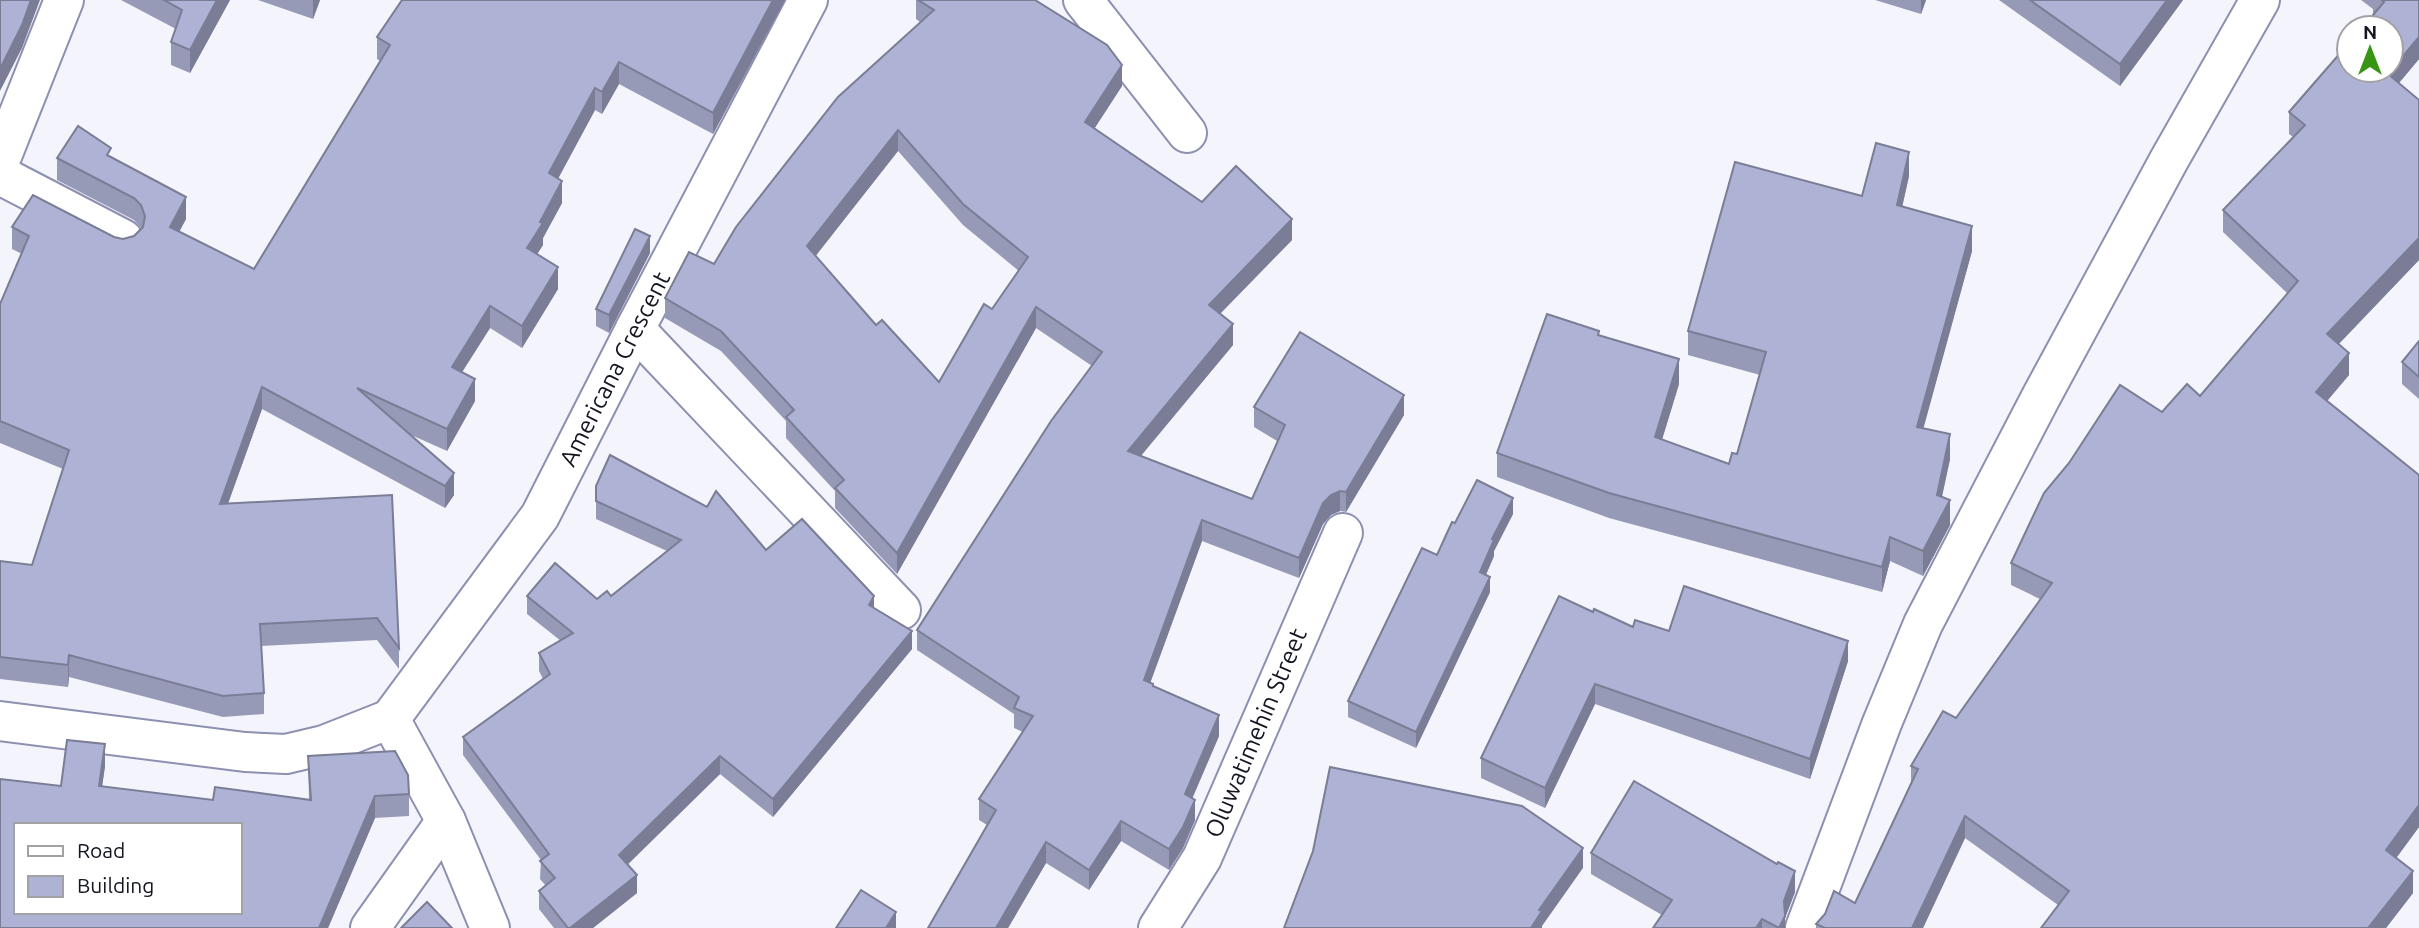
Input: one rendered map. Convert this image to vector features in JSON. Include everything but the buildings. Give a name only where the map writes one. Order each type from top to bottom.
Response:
[{"type":"street","points":[[0,161],[64,0]]},
{"type":"street","name":"Americana Crescent","points":[[390,719],[540,516],[808,0]]},
{"type":"street","points":[[1083,0],[1187,133]]},
{"type":"street","points":[[1805,928],[1848,811],[1923,624],[2041,397],[2169,160],[2260,0]]},
{"type":"street","points":[[0,175],[124,239]]},
{"type":"street","points":[[635,329],[901,610]]},
{"type":"street","name":"Oluwatimehin Street","points":[[1158,928],[1202,858],[1343,533]]},
{"type":"street","points":[[0,721],[246,752],[286,754],[324,745],[390,719],[446,821],[490,928]]},
{"type":"street","points":[[370,928],[446,821]]}]
